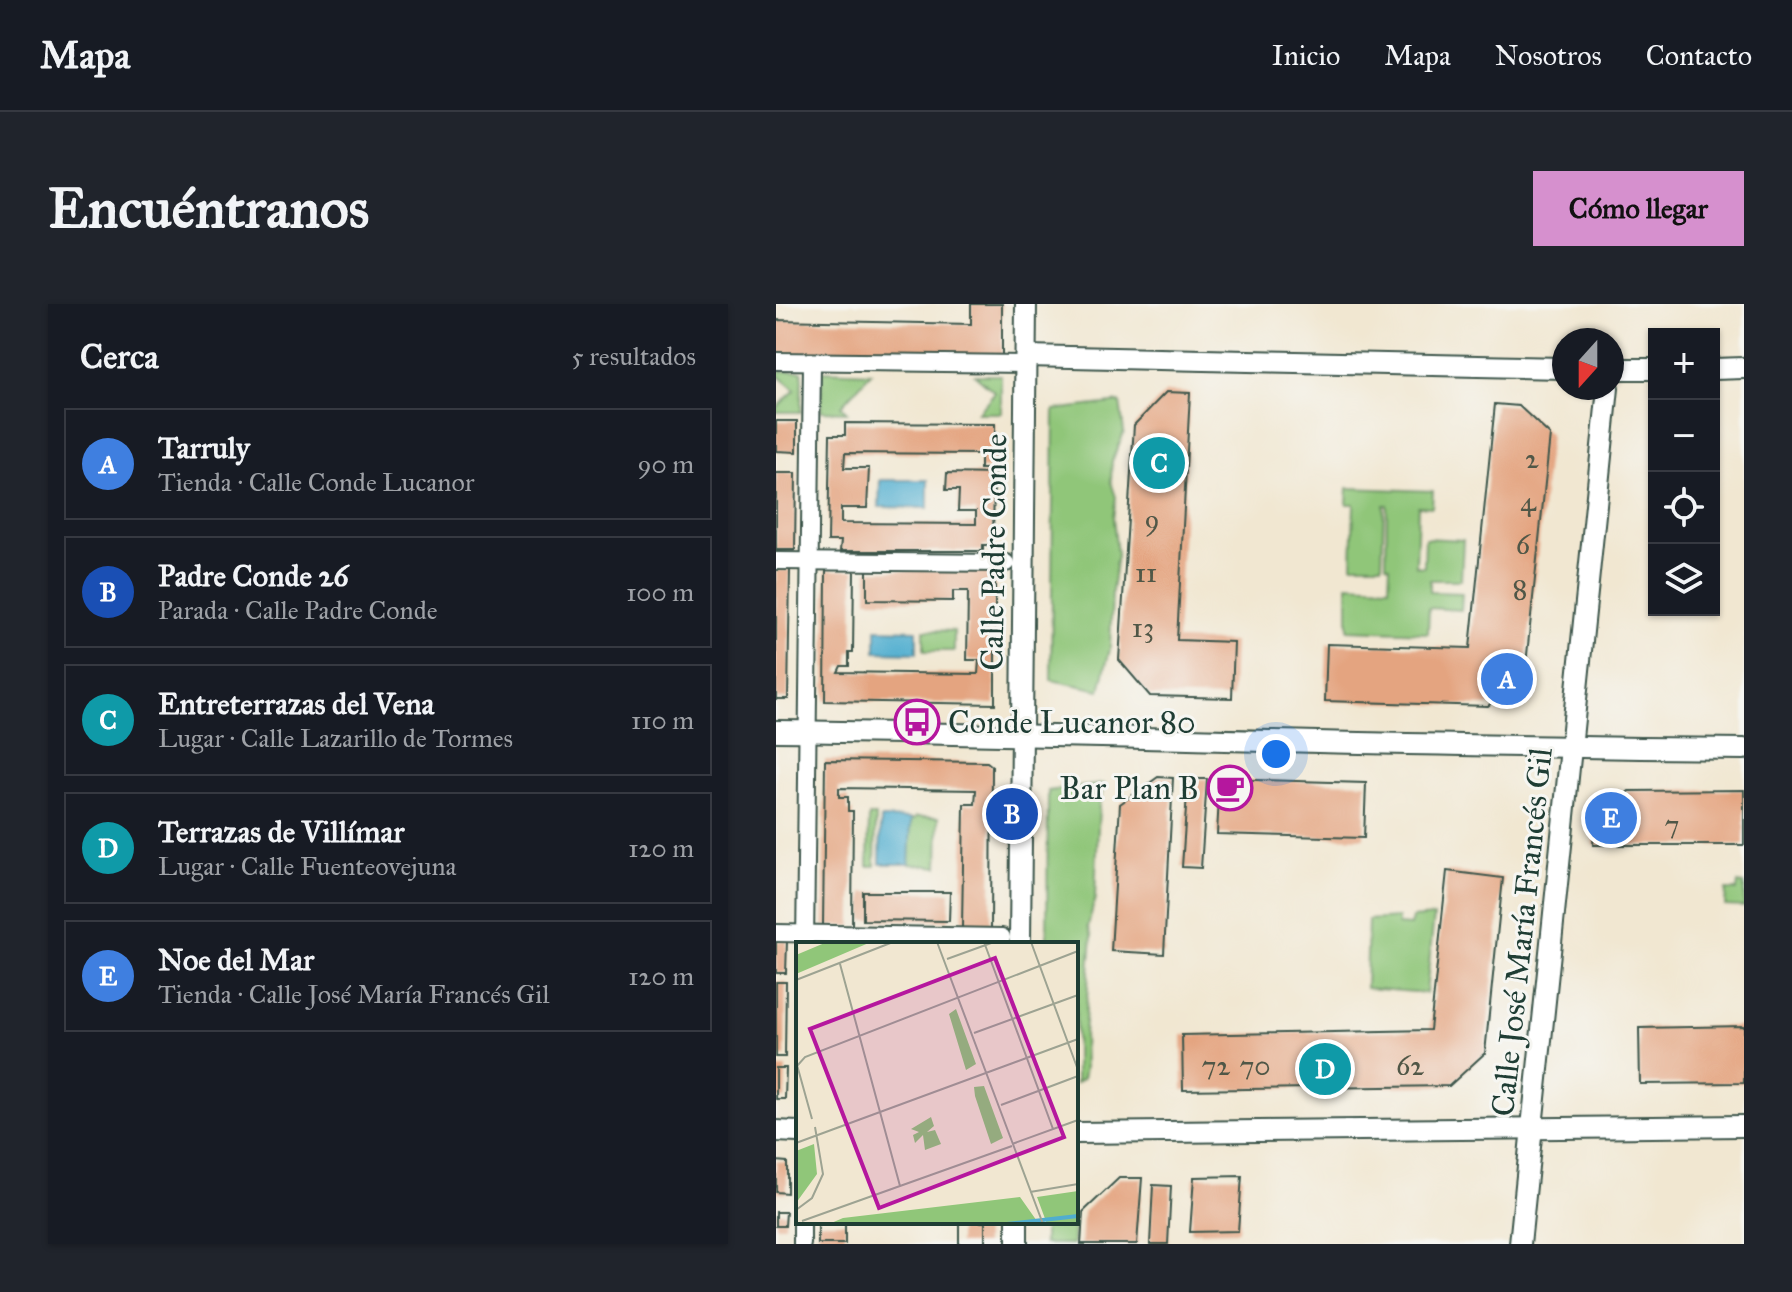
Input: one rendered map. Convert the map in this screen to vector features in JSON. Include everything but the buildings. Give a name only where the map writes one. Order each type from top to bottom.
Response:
[{"type":"street","name":"Calle Padre Conde","points":[[1011,940],[1022,734],[1026,304]]},
{"type":"street","points":[[776,361],[1026,360],[1552,368]]},
{"type":"street","points":[[805,939],[812,362]]},
{"type":"street","points":[[1720,369],[1744,368]]},
{"type":"street","points":[[1624,369],[1648,369]]},
{"type":"street","name":"Calle José María Francés Gil","points":[[1520,1244],[1607,400]]},
{"type":"street","points":[[776,561],[1006,563]]},
{"type":"street","points":[[776,731],[1744,749]]},
{"type":"street","points":[[776,933],[805,939],[1011,940]]},
{"type":"street","points":[[1078,1133],[1744,1126]]},
{"type":"street","points":[[776,1131],[796,1132]]},
{"type":"green space","points":[[776,371],[802,371],[801,412],[776,412],[776,408],[795,390]]},
{"type":"green space","points":[[822,371],[871,373],[841,406],[847,412],[821,411]]},
{"type":"green space","points":[[975,375],[1001,375],[1001,413],[977,413],[995,392]]},
{"type":"green space","points":[[1120,402],[1124,432],[1112,461],[1111,482],[1116,497],[1113,518],[1117,554],[1110,649],[1100,690],[1051,680],[1054,410]]},
{"type":"green space","points":[[1348,488],[1433,491],[1432,507],[1418,506],[1416,566],[1424,567],[1425,538],[1463,540],[1461,580],[1430,580],[1430,592],[1462,593],[1461,610],[1429,608],[1428,633],[1348,630],[1348,585],[1389,587],[1390,566],[1386,565],[1387,505],[1384,505],[1382,565],[1352,565],[1354,504],[1347,504]]},
{"type":"green space","points":[[924,630],[954,631],[954,651],[924,651]]},
{"type":"green space","points":[[1104,784],[1099,805],[1095,898],[1088,927],[1092,936],[1084,1034],[1085,1068],[1083,1078],[1078,1082],[1078,942],[1047,942],[1048,791]]},
{"type":"green space","points":[[869,816],[876,816],[875,866],[868,866]]},
{"type":"green space","points":[[939,817],[938,867],[909,864],[911,819]]},
{"type":"green space","points":[[1738,883],[1744,884],[1744,907],[1725,906],[1726,890],[1737,890]]},
{"type":"green space","points":[[1434,916],[1426,993],[1366,988],[1368,920],[1398,918],[1398,925],[1410,926],[1412,918]]},
{"type":"green space","points":[[1044,1224],[1074,1224],[1073,1244],[1044,1244]]},
{"type":"water","points":[[880,480],[928,480],[928,508],[879,507]]},
{"type":"water","points":[[876,629],[917,630],[917,653],[876,652]]},
{"type":"water","points":[[881,818],[911,819],[909,864],[880,864]]},
{"type":"place","name":"Entreterrazas del Vena","points":[[1159,463]]},
{"type":"place","name":"Tarruly","points":[[1507,679]]},
{"type":"place","name":"Conde Lucanor 80","points":[[917,722]]},
{"type":"place","name":"Bar Plan B","points":[[1230,788]]},
{"type":"place","name":"Padre Conde 26","points":[[1012,814]]},
{"type":"place","name":"Noe del Mar","points":[[1611,818]]},
{"type":"place","name":"Terrazas de Villímar","points":[[1325,1069]]}]
